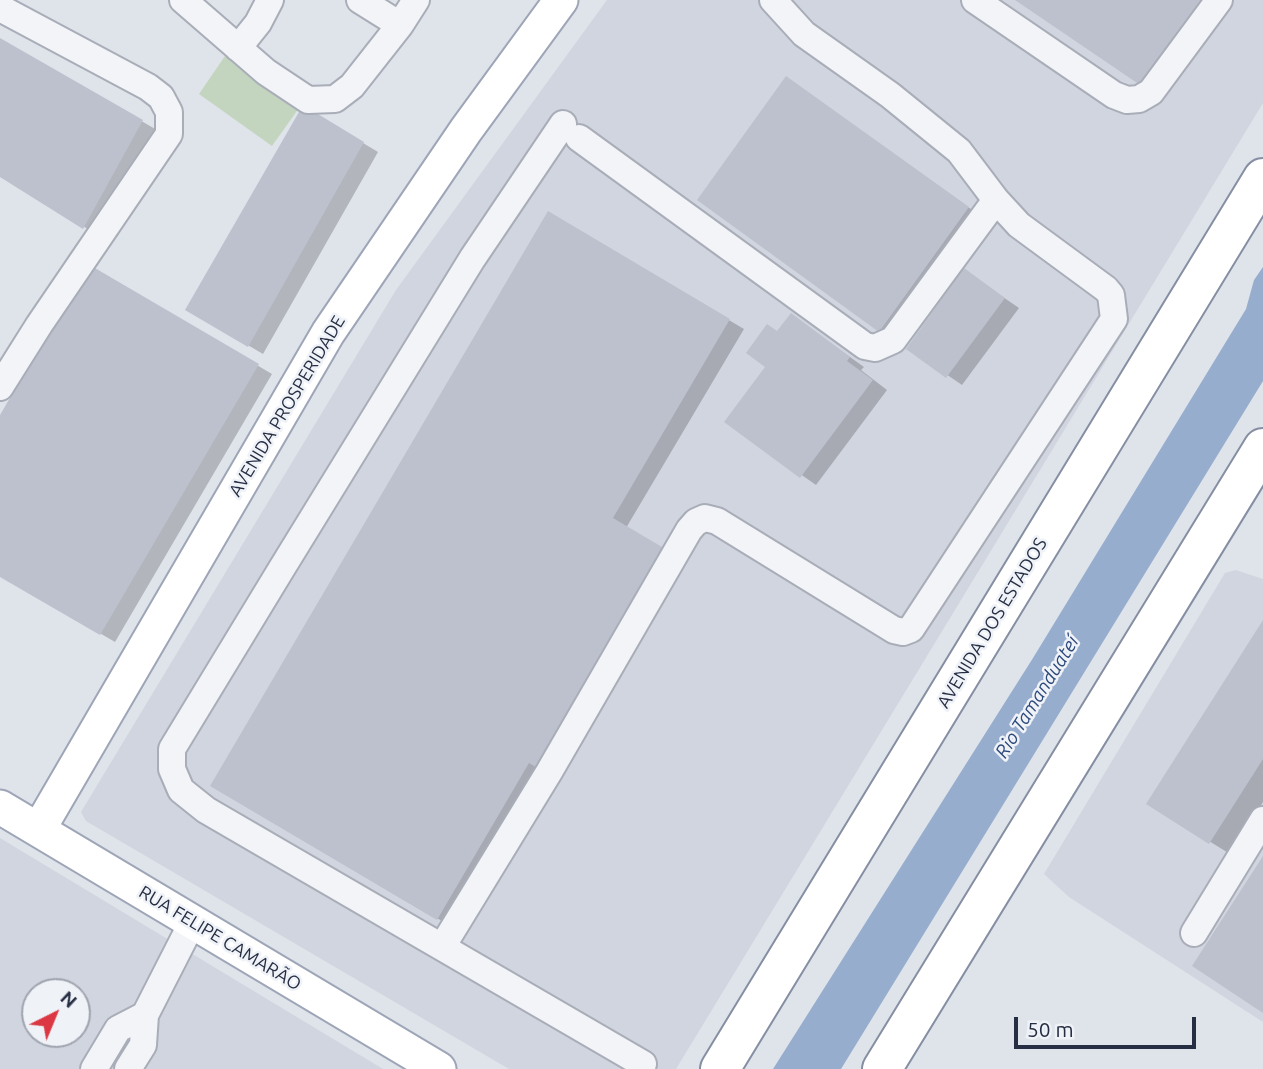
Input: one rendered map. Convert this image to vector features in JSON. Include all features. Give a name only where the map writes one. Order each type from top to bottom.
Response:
[{"type":"highway","name":"AVENIDA DOS ESTADOS","points":[[720,1069],[1263,178]]},
{"type":"highway","points":[[882,1069],[1263,448]]},
{"type":"main road","name":"AVENIDA PROSPERIDADE","points":[[39,829],[328,333],[466,130],[561,0]]},
{"type":"main road","name":"RUA FELIPE CAMARÃO","points":[[0,807],[439,1069]]},
{"type":"lane","points":[[183,0],[266,72],[309,100],[324,101],[335,99],[352,86],[416,0]]},
{"type":"lane","points":[[238,48],[258,23],[270,0]]},
{"type":"lane","points":[[360,0],[400,25]]},
{"type":"lane","points":[[442,947],[696,522],[705,518],[717,521],[894,630],[903,632],[911,629],[1114,319],[1111,295],[1106,289],[1019,225],[996,200],[959,151],[890,95],[804,34],[773,0]]},
{"type":"lane","points":[[975,0],[1102,87],[1127,100],[1139,100],[1151,92],[1219,0]]},
{"type":"lane","points":[[0,8],[148,87],[160,97],[169,112],[169,134],[38,325],[0,387]]},
{"type":"lane","points":[[643,1064],[206,810],[181,790],[172,769],[172,749],[472,259],[571,131],[865,346],[875,348],[893,340],[996,200]]},
{"type":"lane","points":[[1194,933],[1263,820]]},
{"type":"lane","points":[[128,1069],[143,1045],[145,1015],[193,922]]},
{"type":"lane","points":[[94,1069],[118,1029],[145,1015]]},
{"type":"shaded area","points":[[607,0],[1263,0],[1263,103],[676,1069],[509,1069],[86,821],[81,812],[396,290]]},
{"type":"shaded area","points":[[1236,570],[1263,579],[1263,1022],[1069,897],[1044,874],[1225,573]]},
{"type":"shaded area","points":[[0,838],[383,1069],[0,1069]]},
{"type":"green space","points":[[225,56],[299,108],[272,146],[199,94]]},
{"type":"water","name":"Rio Tamanduateí","points":[[1263,267],[1263,381],[841,1069],[773,1069],[1033,658],[1246,309],[1254,280]]},
{"type":"building","points":[[1015,0],[1203,0],[1143,87]]},
{"type":"building","points":[[0,38],[143,120],[83,229],[0,177]]},
{"type":"building","points":[[786,76],[969,207],[879,332],[697,200]]},
{"type":"building","points":[[303,105],[364,142],[248,347],[185,310]]},
{"type":"building","points":[[548,211],[730,319],[613,518],[667,550],[539,769],[529,763],[437,920],[210,786]]},
{"type":"building","points":[[88,264],[259,364],[100,635],[0,577],[0,415]]},
{"type":"building","points":[[964,268],[1005,298],[946,378],[906,349]]},
{"type":"building","points":[[791,313],[850,357],[847,361],[873,380],[800,478],[724,422],[765,367],[746,353],[767,324],[777,331]]},
{"type":"building","points":[[1263,620],[1263,759],[1209,844],[1146,804]]},
{"type":"building","points":[[1263,856],[1263,1013],[1192,966]]}]
